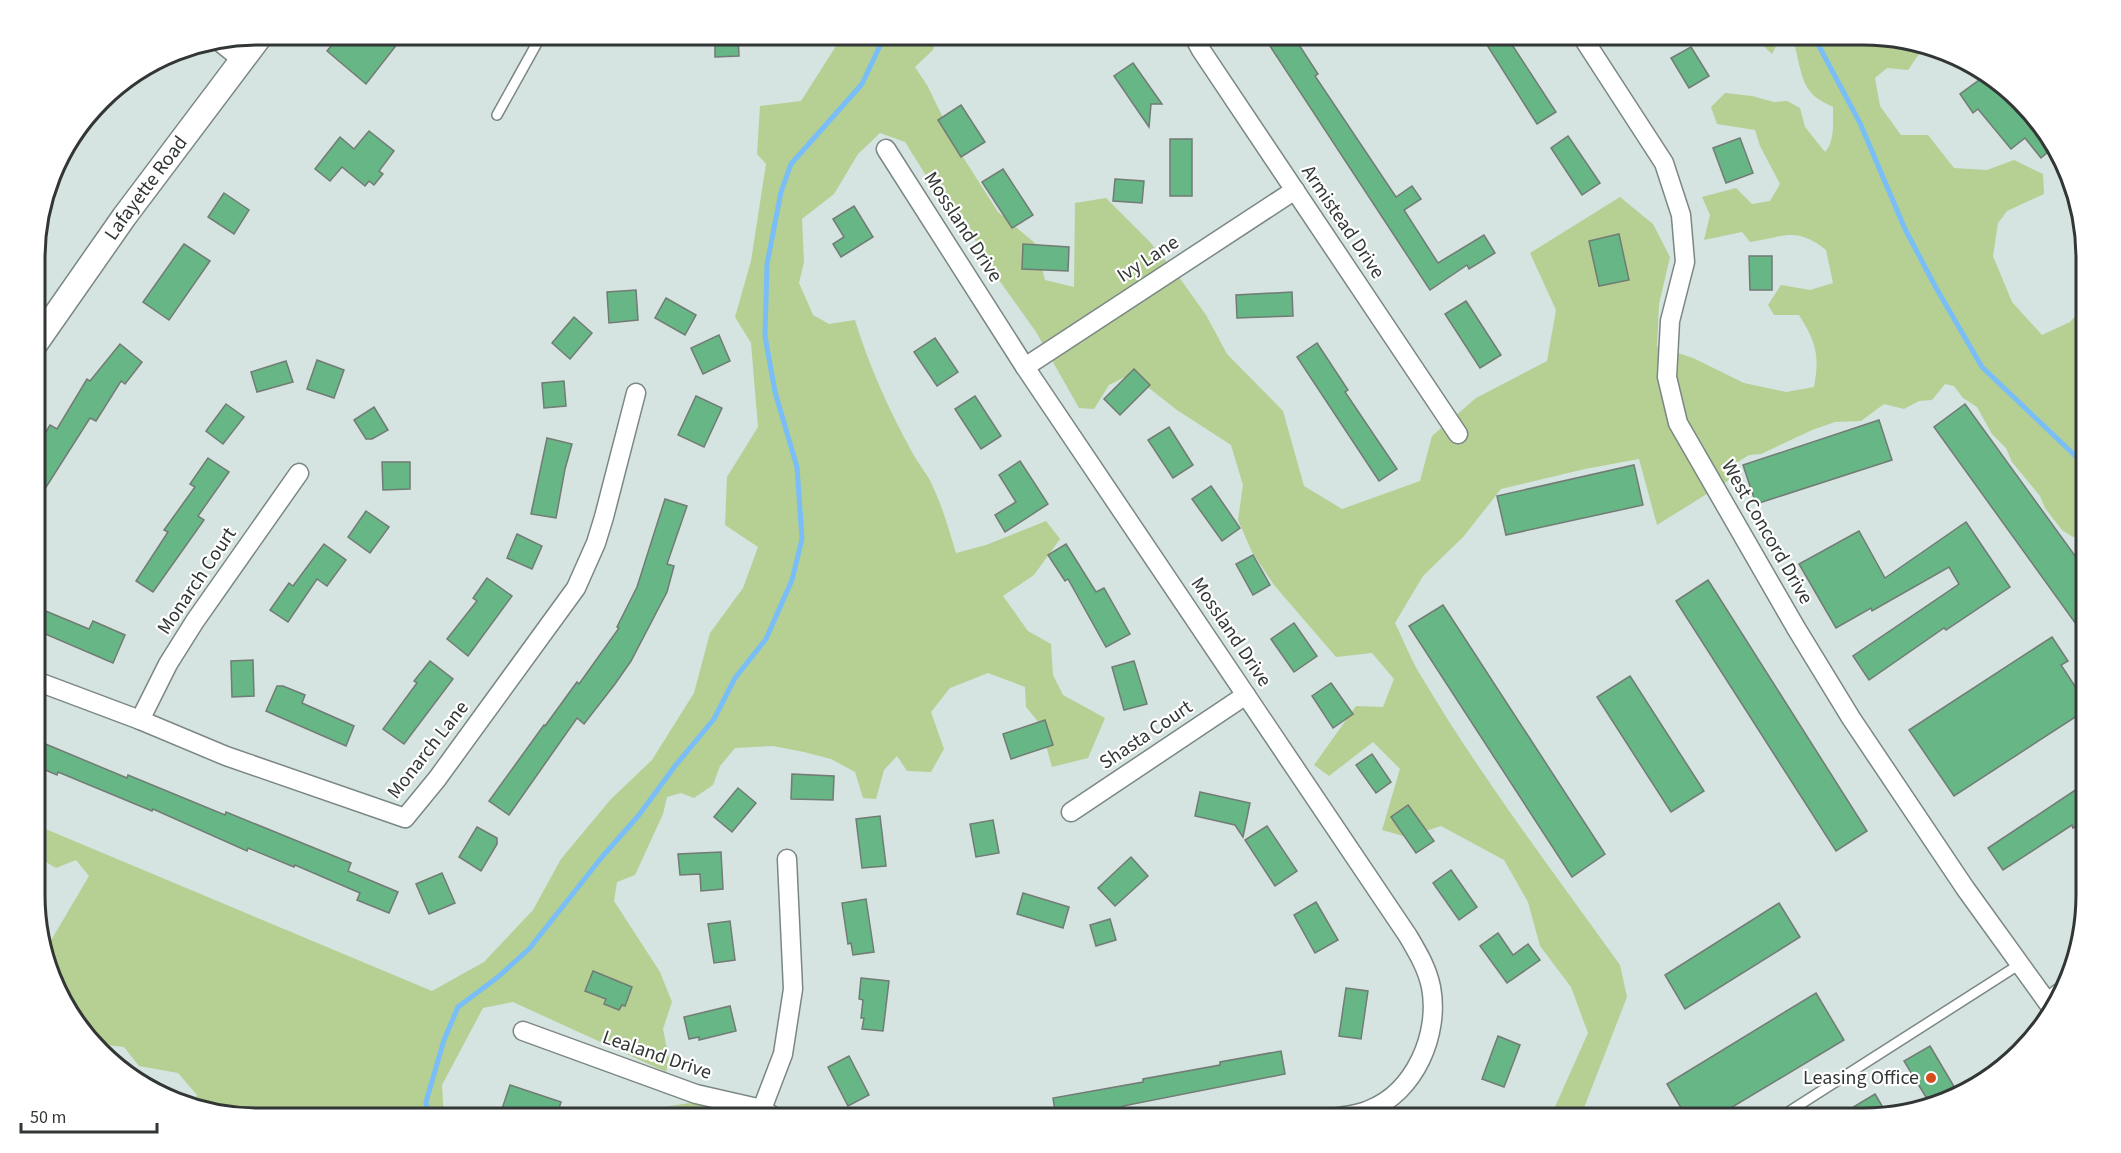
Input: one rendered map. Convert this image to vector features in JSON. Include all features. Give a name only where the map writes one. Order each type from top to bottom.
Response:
[{"type":"main road","name":"Lafayette Road","points":[[45,330],[124,217],[252,45]]},
{"type":"street","name":"Armistead Drive","points":[[1198,45],[1458,434]]},
{"type":"street","name":"West Concord Drive","points":[[1588,45],[1664,163],[1681,215],[1685,262],[1670,321],[1667,377],[1678,423],[1796,628],[1851,718],[1959,879],[2048,1002]]},
{"type":"street","points":[[227,47],[241,59]]},
{"type":"street","name":"Mossland Drive","points":[[886,149],[1025,367],[1408,936],[1423,963],[1431,988],[1433,1021],[1425,1050],[1411,1076],[1389,1099],[1373,1108]]},
{"type":"street","name":"Ivy Lane","points":[[1025,367],[1295,190]]},
{"type":"street","name":"Monarch Lane","points":[[45,684],[140,720],[226,756],[405,818],[437,779],[576,588],[596,543],[604,517],[636,393]]},
{"type":"street","name":"Monarch Court","points":[[140,720],[168,664],[299,472]]},
{"type":"street","name":"Shasta Court","points":[[1071,812],[1246,695]]},
{"type":"street","points":[[770,1108],[783,1054],[793,988],[787,859]]},
{"type":"street","name":"Lealand Drive","points":[[524,1031],[696,1094],[747,1108]]},
{"type":"lane","points":[[497,115],[536,45]]},
{"type":"lane","points":[[1795,1108],[2020,964]]},
{"type":"green space","points":[[837,45],[934,45],[933,50],[915,67],[927,85],[961,154],[998,212],[1036,244],[1045,280],[1074,287],[1075,203],[1106,198],[1149,241],[1179,277],[1206,315],[1227,354],[1283,411],[1304,486],[1342,509],[1420,481],[1432,436],[1476,398],[1547,361],[1556,310],[1530,253],[1620,197],[1653,224],[1670,257],[1659,304],[1657,346],[1693,358],[1744,383],[1786,392],[1814,387],[1817,366],[1815,349],[1805,325],[1799,315],[1774,315],[1768,305],[1781,285],[1810,290],[1833,283],[1826,250],[1806,238],[1789,235],[1750,242],[1742,232],[1704,240],[1710,215],[1702,197],[1736,188],[1752,204],[1770,201],[1780,184],[1760,146],[1755,130],[1717,124],[1711,107],[1725,93],[1752,96],[1774,102],[1787,101],[1800,108],[1805,127],[1825,152],[1832,137],[1833,107],[1820,100],[1809,90],[1794,45],[1877,45],[1920,53],[1908,70],[1887,68],[1875,78],[1880,106],[1901,135],[1928,135],[1954,168],[1987,170],[2014,160],[2043,174],[2044,194],[2007,211],[1998,223],[1993,256],[2012,302],[2042,335],[2070,322],[2076,315],[2076,537],[2062,530],[2045,508],[2040,496],[2012,462],[2006,448],[1992,434],[1977,407],[1963,398],[1954,386],[1945,384],[1932,400],[1919,401],[1904,409],[1884,404],[1861,421],[1835,422],[1761,454],[1749,455],[1736,463],[1734,477],[1657,525],[1639,459],[1501,489],[1464,536],[1423,576],[1395,623],[1417,670],[1444,714],[1518,823],[1620,965],[1627,997],[1584,1108],[1554,1108],[1588,1033],[1571,987],[1540,946],[1528,902],[1504,860],[1441,826],[1407,837],[1382,830],[1400,769],[1373,742],[1329,776],[1314,765],[1356,706],[1383,707],[1394,679],[1372,653],[1336,657],[1274,585],[1252,552],[1238,520],[1243,485],[1231,445],[1177,410],[1131,374],[1109,385],[1094,409],[1079,408],[1036,332],[982,256],[968,223],[935,190],[905,142],[880,133],[858,154],[834,194],[802,219],[804,262],[799,283],[813,315],[829,324],[855,320],[873,371],[888,404],[937,495],[956,553],[986,545],[1046,521],[1060,539],[1034,575],[1003,596],[1028,631],[1051,644],[1053,675],[1063,695],[1105,718],[1088,758],[1052,767],[1040,724],[1026,707],[1025,687],[988,673],[950,688],[931,712],[944,749],[931,772],[907,771],[897,756],[884,770],[876,799],[863,798],[855,772],[831,759],[773,746],[735,748],[720,766],[713,785],[694,798],[681,793],[667,797],[663,814],[635,875],[617,882],[614,901],[660,972],[672,1002],[663,1029],[669,1059],[666,1072],[513,1002],[483,1008],[442,1085],[443,1108],[244,1108],[216,1104],[196,1099],[197,1095],[178,1073],[139,1066],[124,1047],[106,1045],[73,1002],[56,964],[50,942],[89,876],[76,860],[56,868],[45,861],[45,829],[432,991],[484,962],[533,910],[561,859],[611,799],[652,760],[694,693],[710,633],[743,588],[758,547],[725,525],[727,477],[758,427],[751,343],[735,317],[751,261],[766,164],[757,154],[760,106],[801,101]]},
{"type":"green space","points":[[1762,45],[1777,45],[1772,54]]},
{"type":"green space","points":[[696,1102],[707,1108],[663,1108]]},
{"type":"building","points":[[332,45],[396,45],[366,84],[327,51]]},
{"type":"building","points":[[715,45],[738,45],[739,56],[715,57]]},
{"type":"building","points":[[1269,45],[1299,45],[1318,74],[1315,76],[1396,197],[1412,186],[1421,199],[1404,210],[1438,263],[1484,235],[1495,253],[1469,269],[1467,265],[1430,290]]},
{"type":"building","points":[[1487,45],[1512,45],[1556,112],[1537,124]]},
{"type":"building","points":[[1691,47],[1709,76],[1689,88],[1671,58]]},
{"type":"building","points":[[1133,63],[1162,104],[1151,104],[1149,127],[1114,76]]},
{"type":"building","points":[[1980,80],[2014,107],[2048,152],[2041,158],[2025,138],[2011,149],[1978,109],[1973,113],[1960,94]]},
{"type":"building","points":[[961,105],[985,142],[961,157],[938,120]]},
{"type":"building","points":[[369,131],[394,151],[379,171],[383,174],[374,185],[369,181],[365,186],[342,167],[330,181],[315,169],[340,137],[354,149]]},
{"type":"building","points":[[1568,136],[1600,183],[1582,195],[1551,148]]},
{"type":"building","points":[[1740,138],[1753,173],[1726,183],[1713,148]]},
{"type":"building","points":[[1170,139],[1192,139],[1192,196],[1170,196]]},
{"type":"building","points":[[1003,169],[1033,215],[1012,228],[982,182]]},
{"type":"building","points":[[1115,179],[1144,181],[1142,203],[1113,201]]},
{"type":"building","points":[[224,193],[249,210],[234,234],[208,217]]},
{"type":"building","points":[[854,206],[873,237],[841,257],[833,244],[844,237],[833,219]]},
{"type":"building","points":[[1619,234],[1629,280],[1599,286],[1589,241]]},
{"type":"building","points":[[184,244],[210,261],[169,320],[143,302]]},
{"type":"building","points":[[1023,244],[1069,247],[1068,271],[1022,269]]},
{"type":"building","points":[[1749,256],[1772,256],[1772,290],[1750,290]]},
{"type":"building","points":[[636,290],[638,320],[609,323],[607,292]]},
{"type":"building","points":[[1292,292],[1293,316],[1237,318],[1236,295]]},
{"type":"building","points":[[666,298],[696,315],[685,335],[655,318]]},
{"type":"building","points":[[1466,301],[1501,355],[1480,368],[1445,314]]},
{"type":"building","points":[[574,317],[592,333],[570,359],[552,343]]},
{"type":"building","points":[[719,335],[730,361],[703,374],[691,348]]},
{"type":"building","points":[[935,338],[958,372],[937,386],[914,352]]},
{"type":"building","points":[[1317,343],[1348,390],[1345,392],[1397,469],[1379,481],[1297,357]]},
{"type":"building","points":[[120,344],[142,362],[125,384],[121,381],[96,421],[90,418],[45,489],[45,433],[50,425],[57,429],[87,379],[90,381]]},
{"type":"building","points":[[317,360],[344,370],[334,398],[307,389]]},
{"type":"building","points":[[286,361],[293,382],[257,392],[251,372]]},
{"type":"building","points":[[1134,369],[1150,385],[1120,415],[1104,399]]},
{"type":"building","points":[[564,381],[566,406],[544,408],[542,383]]},
{"type":"building","points":[[696,396],[722,408],[704,447],[678,435]]},
{"type":"building","points":[[975,396],[1001,436],[981,449],[955,409]]},
{"type":"building","points":[[226,404],[244,417],[223,444],[206,431]]},
{"type":"building","points":[[1965,404],[2076,557],[2076,624],[1934,427]]},
{"type":"building","points":[[374,407],[388,430],[372,439],[366,439],[354,420]]},
{"type":"building","points":[[1879,420],[1892,460],[1756,504],[1743,465]]},
{"type":"building","points":[[1169,427],[1193,465],[1173,478],[1148,440]]},
{"type":"building","points":[[547,438],[572,444],[556,518],[531,514]]},
{"type":"building","points":[[208,458],[229,472],[198,516],[204,520],[153,592],[136,581],[168,532],[164,530],[195,487],[190,484]]},
{"type":"building","points":[[1020,461],[1048,504],[1005,532],[995,515],[1016,502],[999,475]]},
{"type":"building","points":[[382,462],[410,462],[410,489],[383,490]]},
{"type":"building","points":[[1634,465],[1643,505],[1506,535],[1497,496]]},
{"type":"building","points":[[1211,486],[1240,528],[1222,541],[1192,499]]},
{"type":"building","points":[[665,499],[687,506],[667,564],[674,566],[667,592],[631,661],[615,684],[584,724],[577,718],[509,815],[489,801],[619,628],[617,627],[637,587]]},
{"type":"building","points":[[366,511],[389,527],[370,553],[348,537]]},
{"type":"building","points":[[1966,522],[2010,587],[1946,630],[1944,628],[1869,680],[1853,656],[1959,584],[1949,567],[1872,611],[1871,608],[1836,628],[1799,564],[1859,531],[1885,578]]},
{"type":"building","points":[[517,534],[542,546],[532,569],[507,558]]},
{"type":"building","points":[[324,544],[346,560],[327,586],[317,579],[288,622],[270,610],[289,583],[293,586]]},
{"type":"building","points":[[1066,544],[1096,592],[1104,588],[1130,634],[1106,647],[1068,579],[1065,581],[1048,555]]},
{"type":"building","points":[[1253,555],[1270,585],[1253,595],[1236,564]]},
{"type":"building","points":[[487,578],[512,596],[468,656],[447,639],[477,601],[473,598]]},
{"type":"building","points":[[1708,580],[1867,831],[1836,851],[1676,601]]},
{"type":"building","points":[[1443,605],[1605,854],[1572,877],[1409,626]]},
{"type":"building","points":[[45,611],[89,629],[93,621],[125,635],[113,663],[45,634]]},
{"type":"building","points":[[1294,623],[1317,656],[1294,672],[1271,639]]},
{"type":"building","points":[[2052,637],[2068,661],[2061,665],[2076,688],[2076,717],[1954,796],[1909,730]]},
{"type":"building","points":[[253,660],[254,696],[232,697],[231,661]]},
{"type":"building","points":[[430,661],[453,679],[404,744],[383,729],[417,683],[414,681]]},
{"type":"building","points":[[1134,661],[1147,704],[1124,710],[1112,667]]},
{"type":"building","points":[[1630,676],[1704,791],[1671,812],[1597,697]]},
{"type":"building","points":[[1331,683],[1353,714],[1333,728],[1312,696]]},
{"type":"building","points":[[277,686],[283,686],[305,695],[302,703],[354,726],[346,746],[266,711]]},
{"type":"building","points":[[1045,720],[1053,745],[1011,759],[1003,734]]},
{"type":"building","points":[[45,744],[225,815],[226,812],[351,863],[348,871],[398,892],[389,913],[357,900],[360,893],[295,865],[294,867],[248,848],[247,851],[153,809],[152,811],[58,772],[57,775],[45,770]]},
{"type":"building","points":[[1372,754],[1391,782],[1376,793],[1356,765]]},
{"type":"building","points":[[792,774],[834,776],[833,800],[791,799]]},
{"type":"building","points":[[738,788],[756,803],[732,832],[714,817]]},
{"type":"building","points":[[2076,790],[2076,826],[2073,828],[2072,825],[2003,870],[1988,848]]},
{"type":"building","points":[[1200,792],[1250,803],[1243,837],[1235,825],[1195,816]]},
{"type":"building","points":[[1408,805],[1434,841],[1416,853],[1391,817]]},
{"type":"building","points":[[880,816],[886,866],[862,868],[856,819]]},
{"type":"building","points":[[993,820],[999,853],[976,857],[970,824]]},
{"type":"building","points":[[1267,826],[1297,871],[1275,886],[1245,840]]},
{"type":"building","points":[[477,827],[497,838],[497,844],[481,871],[459,857]]},
{"type":"building","points":[[721,852],[723,889],[701,891],[700,874],[680,875],[678,854]]},
{"type":"building","points":[[1131,857],[1148,876],[1115,906],[1098,888]]},
{"type":"building","points":[[1451,870],[1477,907],[1459,920],[1433,883]]},
{"type":"building","points":[[442,873],[455,903],[429,914],[416,884]]},
{"type":"building","points":[[1023,893],[1069,907],[1063,928],[1017,914]]},
{"type":"building","points":[[866,899],[874,952],[853,955],[851,943],[848,944],[842,903]]},
{"type":"building","points":[[1316,902],[1338,940],[1315,953],[1294,915]]},
{"type":"building","points":[[1779,903],[1800,937],[1685,1009],[1665,975]]},
{"type":"building","points":[[1110,919],[1116,940],[1096,946],[1090,925]]},
{"type":"building","points":[[730,921],[735,960],[714,963],[708,924]]},
{"type":"building","points":[[1498,933],[1513,955],[1528,944],[1540,960],[1507,983],[1480,946]]},
{"type":"building","points":[[593,971],[632,987],[625,1006],[622,1005],[619,1010],[604,1004],[606,999],[585,991]]},
{"type":"building","points":[[861,978],[889,981],[883,1031],[862,1029],[863,1000],[859,999]]},
{"type":"building","points":[[1346,988],[1368,991],[1361,1039],[1339,1036]]},
{"type":"building","points":[[1816,993],[1844,1040],[1731,1108],[1681,1108],[1667,1084]]},
{"type":"building","points":[[730,1006],[736,1031],[699,1040],[699,1037],[689,1039],[684,1017]]},
{"type":"building","points":[[1498,1036],[1520,1045],[1504,1087],[1482,1079]]},
{"type":"building","name":"Leasing Office","points":[[1930,1046],[1954,1087],[1927,1098],[1904,1061]]},
{"type":"building","points":[[1281,1051],[1285,1074],[1123,1106],[1124,1108],[1054,1108],[1053,1098],[1143,1082],[1143,1079],[1220,1065],[1220,1062]]},
{"type":"building","points":[[849,1056],[869,1095],[848,1106],[828,1067]]},
{"type":"building","points":[[510,1085],[561,1102],[559,1108],[502,1108]]},
{"type":"building","points":[[1875,1094],[1883,1107],[1877,1108],[1852,1108]]},
{"type":"waterway","points":[[427,1108],[426,1102],[444,1040],[458,1007],[498,977],[529,949],[602,857],[639,815],[714,719],[735,678],[766,639],[792,580],[802,539],[797,467],[775,392],[765,336],[767,264],[781,192],[791,164],[862,84],[880,45]]},
{"type":"waterway","points":[[1818,45],[1860,123],[1905,229],[1982,367],[2076,456]]},
{"type":"place","name":"Leasing Office","points":[[1931,1078]]}]
